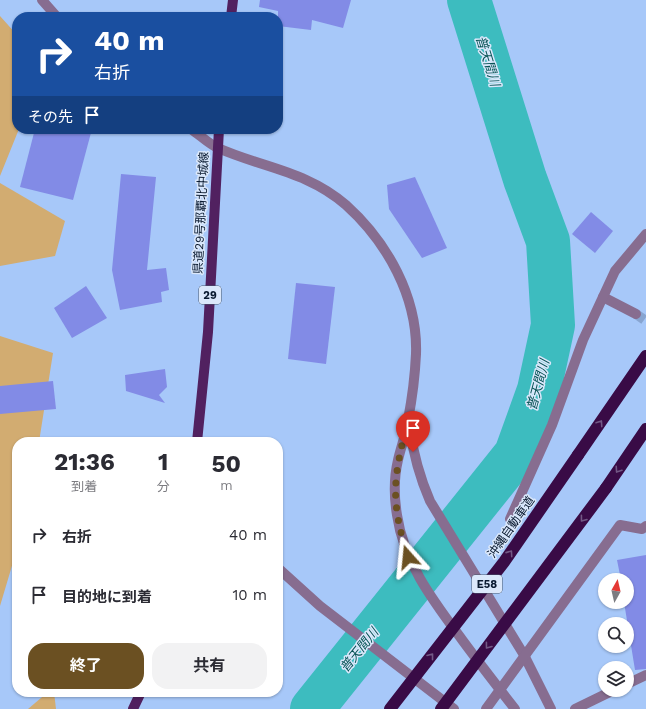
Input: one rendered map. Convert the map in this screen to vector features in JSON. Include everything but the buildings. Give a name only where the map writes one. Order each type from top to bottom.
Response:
[{"type":"highway","name":"沖縄自動車道","points":[[390,709],[504,562],[646,356]]},
{"type":"highway","points":[[441,709],[606,488],[646,429]]},
{"type":"main road","points":[[232,12],[233,0]]},
{"type":"main road","name":"県道29号那覇北中城線","points":[[197,437],[208,332],[218,134]]},
{"type":"main road","points":[[133,709],[139,697]]},
{"type":"street","points":[[42,0],[53,12]]},
{"type":"street","points":[[198,134],[217,148],[317,183],[345,204],[370,230],[384,248],[396,268],[408,299],[416,353],[408,421],[398,461],[395,490],[397,516],[408,557],[422,584],[441,611],[515,709]]},
{"type":"street","points":[[510,519],[552,425],[583,340],[615,271],[646,234]]},
{"type":"street","points":[[603,297],[636,314]]},
{"type":"street","points":[[408,421],[413,452],[421,481],[430,501],[524,655],[552,709]]},
{"type":"street","points":[[486,709],[524,655],[620,526],[642,529],[646,526]]},
{"type":"street","points":[[283,573],[320,606],[386,659],[454,709]]},
{"type":"street","points":[[634,681],[646,675]]},
{"type":"street","points":[[576,709],[600,697]]},
{"type":"shaded area","points":[[0,16],[12,29],[12,134],[17,134],[0,176]]},
{"type":"shaded area","points":[[0,183],[65,221],[55,256],[0,266]]},
{"type":"shaded area","points":[[0,336],[53,353],[40,437],[12,437],[12,566],[0,606]]},
{"type":"shaded area","points":[[42,697],[55,697],[56,709],[28,709]]},
{"type":"waterway","name":"普天間川","points":[[312,709],[516,454],[539,390],[553,325],[548,241],[525,179],[469,0]]},
{"type":"tunnel","points":[[636,314],[646,321]]},
{"type":"route","points":[[408,557],[397,516],[395,490],[398,461],[408,421],[413,452]]}]
